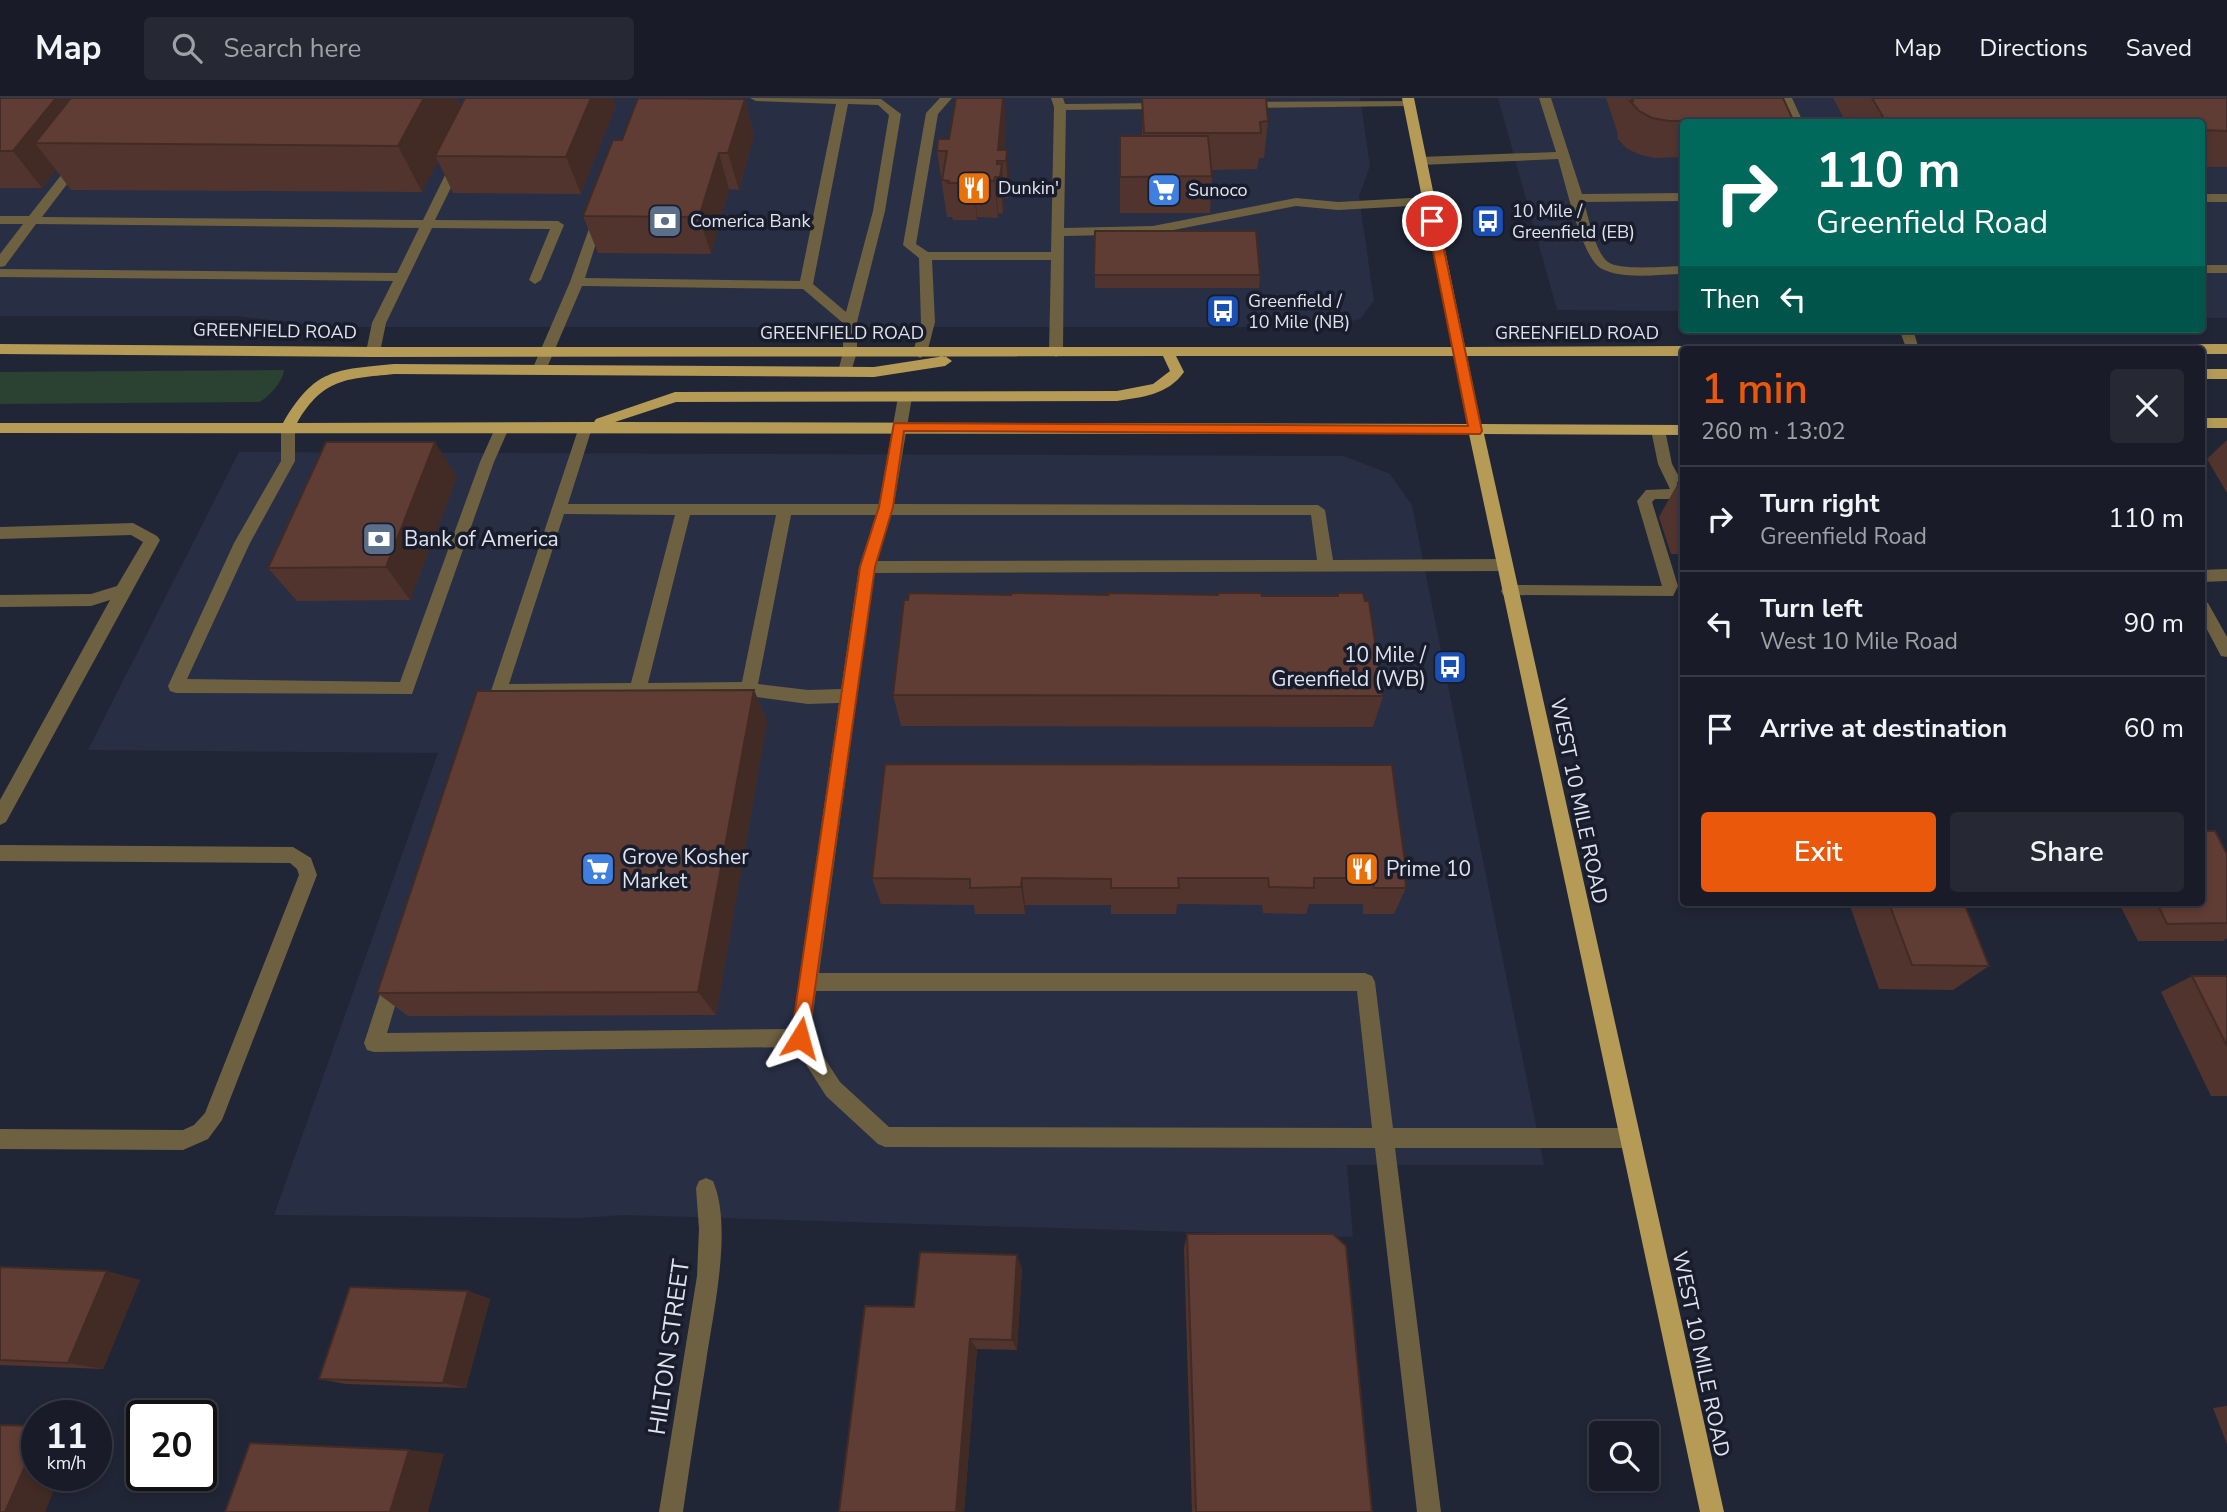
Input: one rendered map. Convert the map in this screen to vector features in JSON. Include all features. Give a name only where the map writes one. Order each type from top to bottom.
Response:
[{"type":"main road","name":"WEST 10 MILE ROAD","points":[[1408,100],[1503,565],[1712,1512]]},
{"type":"main road","name":"GREENFIELD ROAD","points":[[0,349],[920,353],[1680,351]]},
{"type":"main road","points":[[2205,349],[2227,349]]},
{"type":"main road","points":[[288,426],[301,401],[316,385],[341,375],[394,369],[874,372],[1004,353]]},
{"type":"main road","points":[[585,428],[675,397],[1117,396],[1149,391],[1169,384],[1177,372],[1168,353]]},
{"type":"main road","points":[[2205,374],[2227,374]]},
{"type":"main road","points":[[2205,423],[2227,423]]},
{"type":"main road","points":[[0,428],[288,426],[1680,430]]},
{"type":"street","points":[[756,98],[881,102],[895,114],[880,211],[850,322],[850,352],[845,372]]},
{"type":"street","points":[[946,98],[932,113],[909,245],[925,256],[1058,256]]},
{"type":"street","points":[[1545,98],[1594,253],[1603,265],[1618,270],[1680,270]]},
{"type":"street","points":[[1786,98],[1796,119]]},
{"type":"street","points":[[806,285],[843,99]]},
{"type":"street","points":[[1227,105],[1408,100]]},
{"type":"street","points":[[1056,352],[1058,102],[1171,106]]},
{"type":"street","points":[[0,263],[88,149]]},
{"type":"street","points":[[373,352],[379,323],[463,152]]},
{"type":"street","points":[[1420,161],[1562,155]]},
{"type":"street","points":[[1576,198],[1680,197]]},
{"type":"street","points":[[2205,198],[2227,198]]},
{"type":"street","points":[[1059,232],[1153,230],[1296,202],[1338,206],[1428,201]]},
{"type":"street","points":[[539,370],[577,282],[601,208]]},
{"type":"street","points":[[0,220],[558,226],[535,280]]},
{"type":"street","points":[[920,353],[928,322],[925,256]]},
{"type":"street","points":[[2205,269],[2227,269]]},
{"type":"street","points":[[0,273],[402,277]]},
{"type":"street","points":[[577,282],[806,285],[850,322]]},
{"type":"street","points":[[905,397],[886,507],[867,567],[800,1038],[833,1089],[885,1137],[1630,1138]]},
{"type":"street","points":[[288,426],[288,461],[242,543],[176,686],[406,689],[487,462],[502,428]]},
{"type":"street","points":[[481,724],[499,691],[585,428]]},
{"type":"street","points":[[1658,430],[1665,464],[1680,490]]},
{"type":"street","points":[[1509,591],[1667,592],[1670,586],[1644,501],[1651,494],[1680,494]]},
{"type":"street","points":[[558,509],[886,507],[1318,510],[1326,566]]},
{"type":"street","points":[[638,689],[684,508]]},
{"type":"street","points":[[750,689],[785,508]]},
{"type":"street","points":[[0,533],[133,529],[152,540],[0,817]]},
{"type":"street","points":[[867,567],[1503,565]]},
{"type":"street","points":[[2205,576],[2227,575]]},
{"type":"street","points":[[0,601],[92,600],[123,590]]},
{"type":"street","points":[[2205,618],[2227,651]]},
{"type":"street","points":[[499,691],[750,689],[808,696],[848,696]]},
{"type":"street","points":[[0,853],[293,855],[305,864],[308,875],[212,1120],[201,1132],[183,1140],[0,1139]]},
{"type":"street","points":[[398,965],[373,1043],[800,1038]]},
{"type":"street","points":[[808,982],[1365,982],[1429,1512]]},
{"type":"street","name":"HILTON STREET","points":[[671,1512],[708,1276],[710,1229],[706,1188]]},
{"type":"shaded area","points":[[0,98],[1360,98],[1370,166],[1359,196],[1374,301],[1360,319],[1330,327],[333,327],[235,316],[0,316]]},
{"type":"shaded area","points":[[1498,98],[2227,98],[2227,318],[2205,318],[2205,119],[1680,119],[1680,311],[1557,310]]},
{"type":"shaded area","points":[[239,452],[1344,456],[1390,474],[1412,505],[1544,1165],[1347,1165],[1353,1237],[624,1215],[580,1218],[274,1215],[438,753],[88,750]]},
{"type":"green space","points":[[284,370],[275,388],[259,402],[0,404],[0,372]]},
{"type":"building","points":[[0,98],[56,98],[13,151],[0,151]]},
{"type":"building","points":[[71,98],[424,98],[398,146],[35,143]]},
{"type":"building","points":[[465,98],[591,98],[566,157],[435,156]]},
{"type":"building","points":[[638,98],[745,99],[728,153],[719,153],[699,217],[583,216],[613,140],[622,140]]},
{"type":"building","points":[[956,98],[1003,98],[998,150],[1007,150],[1006,161],[997,161],[997,164],[1002,164],[1000,177],[995,177],[994,181],[948,183],[949,181],[942,180],[947,151],[937,151],[938,139],[949,139]]},
{"type":"building","points":[[1142,98],[1266,98],[1268,121],[1260,122],[1261,133],[1144,133]]},
{"type":"building","points":[[1632,98],[1783,98],[1793,119],[1669,121],[1652,118],[1639,111],[1630,101],[1633,101]]},
{"type":"building","points":[[1872,98],[2227,98],[2227,131],[2205,130],[2205,119],[1884,119]]},
{"type":"building","points":[[1120,136],[1208,136],[1212,176],[1120,177]]},
{"type":"building","name":"Sunoco","points":[[1095,231],[1256,231],[1260,275],[1094,275]]},
{"type":"building","points":[[326,442],[435,442],[386,567],[268,568]]},
{"type":"building","points":[[909,593],[1261,593],[1262,596],[1338,596],[1338,593],[1363,593],[1365,601],[1369,601],[1383,696],[893,695],[904,600],[908,600]]},
{"type":"building","name":"Grove Kosher Market","points":[[754,690],[698,992],[377,993],[477,691]]},
{"type":"building","points":[[885,764],[1392,765],[1407,877],[1406,888],[1374,888],[1373,878],[1314,878],[1314,888],[1269,887],[1268,878],[1178,878],[1179,888],[1111,888],[1111,879],[1022,878],[1021,887],[970,888],[970,879],[872,878]]},
{"type":"building","points":[[2205,831],[2215,831],[2227,854],[2227,923],[2167,924],[2158,906],[2205,906]]},
{"type":"building","points":[[1890,906],[1965,906],[1989,966],[1912,965]]},
{"type":"building","points":[[2192,976],[2227,976],[2227,1046]]},
{"type":"building","points":[[1187,1234],[1333,1234],[1346,1246],[1372,1512],[1196,1512]]},
{"type":"building","points":[[920,1252],[1017,1255],[1012,1340],[970,1339],[956,1512],[839,1512],[865,1306],[914,1307]]},
{"type":"building","points":[[0,1267],[107,1271],[68,1363],[0,1360]]},
{"type":"building","points":[[350,1287],[468,1291],[443,1383],[319,1379]]},
{"type":"building","points":[[0,1425],[21,1426],[21,1476],[5,1512],[0,1512]]},
{"type":"building","points":[[250,1443],[409,1450],[390,1512],[225,1512]]},
{"type":"place","name":"Dunkin'","points":[[974,188]]},
{"type":"place","name":"Sunoco","points":[[1164,190]]},
{"type":"place","name":"Comerica Bank","points":[[665,221]]},
{"type":"place","name":"10 Mile / Greenfield (EB)","points":[[1488,221]]},
{"type":"place","name":"Greenfield / 10 Mile (NB)","points":[[1223,311]]},
{"type":"place","name":"Bank of America","points":[[379,539]]},
{"type":"place","name":"10 Mile / Greenfield (WB)","points":[[1450,667]]},
{"type":"place","name":"Grove Kosher Market","points":[[598,869]]},
{"type":"place","name":"Prime 10","points":[[1362,869]]},
{"type":"route","points":[[800,1038],[867,567],[886,507],[898,427],[1476,431],[1432,221]]}]
